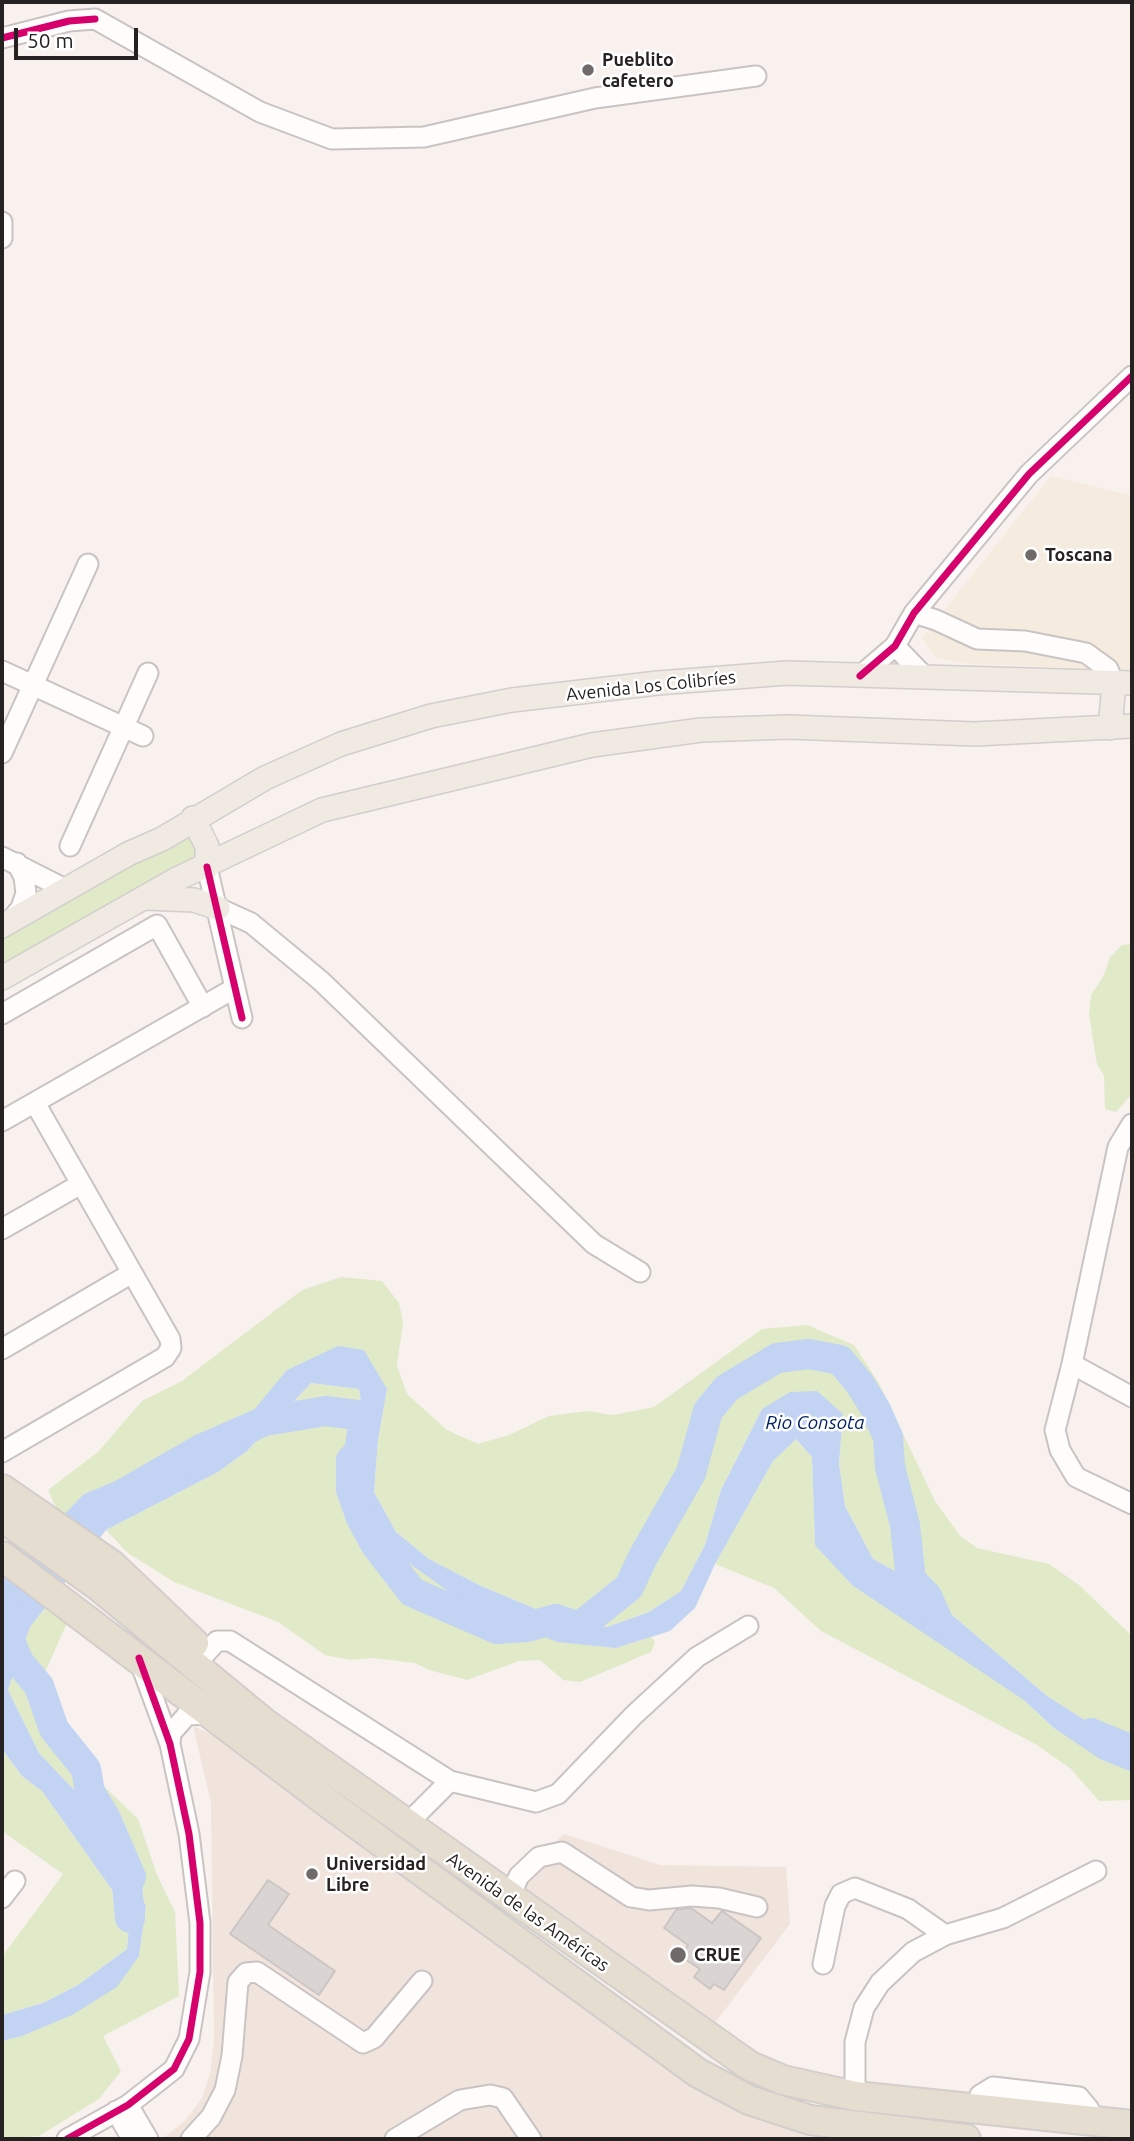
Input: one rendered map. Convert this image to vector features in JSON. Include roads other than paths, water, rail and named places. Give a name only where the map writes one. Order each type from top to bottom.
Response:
[{"type":"highway","points":[[2,1489],[21,1521],[105,1575],[205,1654],[266,1724]]},
{"type":"highway","name":"Avenida de las Américas","points":[[9,1562],[210,1714],[698,2073],[749,2100],[810,2120],[966,2139]]},
{"type":"highway","name":"Avenida de las Américas","points":[[105,1575],[266,1724],[509,1899],[750,2066],[783,2080],[855,2096],[1132,2125]]},
{"type":"main road","name":"Avenida Los Colibríes","points":[[6,923],[128,854],[162,839],[193,818],[265,778],[341,744],[431,716],[512,700],[658,683],[787,673],[1123,684]]},
{"type":"main road","points":[[2,978],[142,898],[272,832],[322,810],[592,746],[701,730],[788,727],[975,734],[1121,727],[1123,684]]},
{"type":"main road","points":[[193,818],[208,846],[207,867]]},
{"type":"main road","points":[[142,898],[181,898],[218,908]]},
{"type":"street","points":[[2,38],[69,21],[95,19],[260,112],[332,139],[424,136],[595,98],[756,76]]},
{"type":"street","points":[[2,222],[2,238]]},
{"type":"street","points":[[860,676],[895,646],[914,613],[1028,474],[1132,376]]},
{"type":"street","points":[[2,753],[88,565]]},
{"type":"street","points":[[914,613],[977,639],[1025,641],[1086,653],[1123,684]]},
{"type":"street","points":[[895,646],[926,678]]},
{"type":"street","points":[[2,671],[144,736]]},
{"type":"street","points":[[70,846],[148,673]]},
{"type":"street","points":[[9,860],[65,889]]},
{"type":"street","points":[[6,923],[21,908],[26,893],[24,877],[9,860]]},
{"type":"street","points":[[207,867],[242,1018]]},
{"type":"street","points":[[218,908],[251,923],[321,981],[594,1244],[640,1272]]},
{"type":"street","points":[[2,1014],[157,925],[203,1007]]},
{"type":"street","points":[[2,1121],[236,988]]},
{"type":"street","points":[[2,1452],[165,1357],[171,1348],[170,1339],[35,1102]]},
{"type":"street","points":[[1132,1124],[1118,1147],[1072,1364],[1055,1430],[1060,1450],[1076,1477],[1132,1504]]},
{"type":"street","points":[[2,1229],[81,1184]]},
{"type":"street","points":[[2,1349],[132,1273]]},
{"type":"street","points":[[1072,1364],[1132,1397]]},
{"type":"street","points":[[205,1654],[217,1641],[230,1641],[450,1781],[536,1802],[558,1794],[634,1715],[697,1657],[748,1626]]},
{"type":"street","points":[[67,2139],[164,2080],[182,2058],[189,2039],[200,1972],[196,1875],[170,1744],[139,1658]]},
{"type":"street","points":[[170,1744],[177,1723],[187,1716],[210,1714]]},
{"type":"street","points":[[406,1825],[450,1781]]},
{"type":"street","points":[[509,1899],[519,1876],[540,1857],[562,1852],[631,1898],[649,1900],[692,1896],[757,1906]]},
{"type":"street","points":[[855,2096],[855,2042],[864,2008],[880,1983],[913,1952],[945,1935],[1003,1918],[1096,1871]]},
{"type":"street","points":[[2,1898],[15,1881]]},
{"type":"street","points":[[823,1964],[835,1906],[841,1894],[855,1888],[908,1909],[945,1935]]},
{"type":"street","points":[[191,2139],[211,2117],[225,2090],[232,2056],[238,1982],[246,1973],[257,1972],[363,2043],[374,2038],[422,1981]]},
{"type":"street","points":[[396,2139],[460,2100],[490,2095],[503,2098],[531,2139]]},
{"type":"street","points":[[122,2108],[132,2139]]},
{"type":"street","points":[[122,2108],[148,2139]]},
{"type":"water","name":"Rio Consota","points":[[338,1346],[364,1350],[387,1389],[378,1440],[374,1492],[396,1532],[429,1559],[481,1586],[579,1627],[607,1627],[649,1612],[681,1591],[705,1545],[721,1490],[762,1409],[790,1392],[817,1391],[843,1414],[839,1464],[845,1506],[873,1559],[911,1580],[1047,1696],[1132,1750],[1132,1772],[1100,1759],[1054,1728],[1025,1701],[852,1585],[815,1545],[812,1457],[796,1439],[773,1461],[715,1564],[695,1608],[670,1631],[616,1648],[557,1642],[466,1604],[388,1548],[361,1518],[351,1489],[351,1460],[364,1421],[359,1389],[311,1383],[247,1451],[218,1472],[106,1530],[30,1627],[8,1690],[39,1753],[81,1797],[146,1906],[139,1956],[117,1987],[72,2015],[22,2036],[2,2041],[2,2015],[43,2003],[78,1985],[127,1949],[130,1915],[42,1791],[22,1776],[2,1749],[2,1621],[73,1530],[135,1499],[215,1451],[234,1434],[287,1370]]},
{"type":"waterway","points":[[2,1601],[92,1507],[121,1495],[201,1449],[265,1421],[326,1411],[357,1415],[364,1421],[359,1452],[351,1460],[351,1489],[361,1518],[375,1544],[412,1592],[497,1629],[527,1627],[556,1619],[579,1627],[629,1587],[691,1473],[708,1411],[727,1388],[777,1358],[809,1354],[840,1360],[860,1384],[876,1410],[888,1437],[890,1467],[905,1525],[911,1580],[927,1596],[939,1623]]},
{"type":"waterway","points":[[2,1622],[19,1662],[39,1686],[54,1729],[86,1769],[90,1792],[106,1819],[131,1877],[127,1885],[130,1918]]},
{"type":"waterway","points":[[1091,1733],[1132,1750]]},
{"type":"place","name":"Pueblito cafetero","points":[[588,70]]},
{"type":"place","name":"Toscana","points":[[1031,555]]},
{"type":"place","name":"Universidad Libre","points":[[312,1874]]},
{"type":"place","name":"CRUE","points":[[678,1955]]}]
